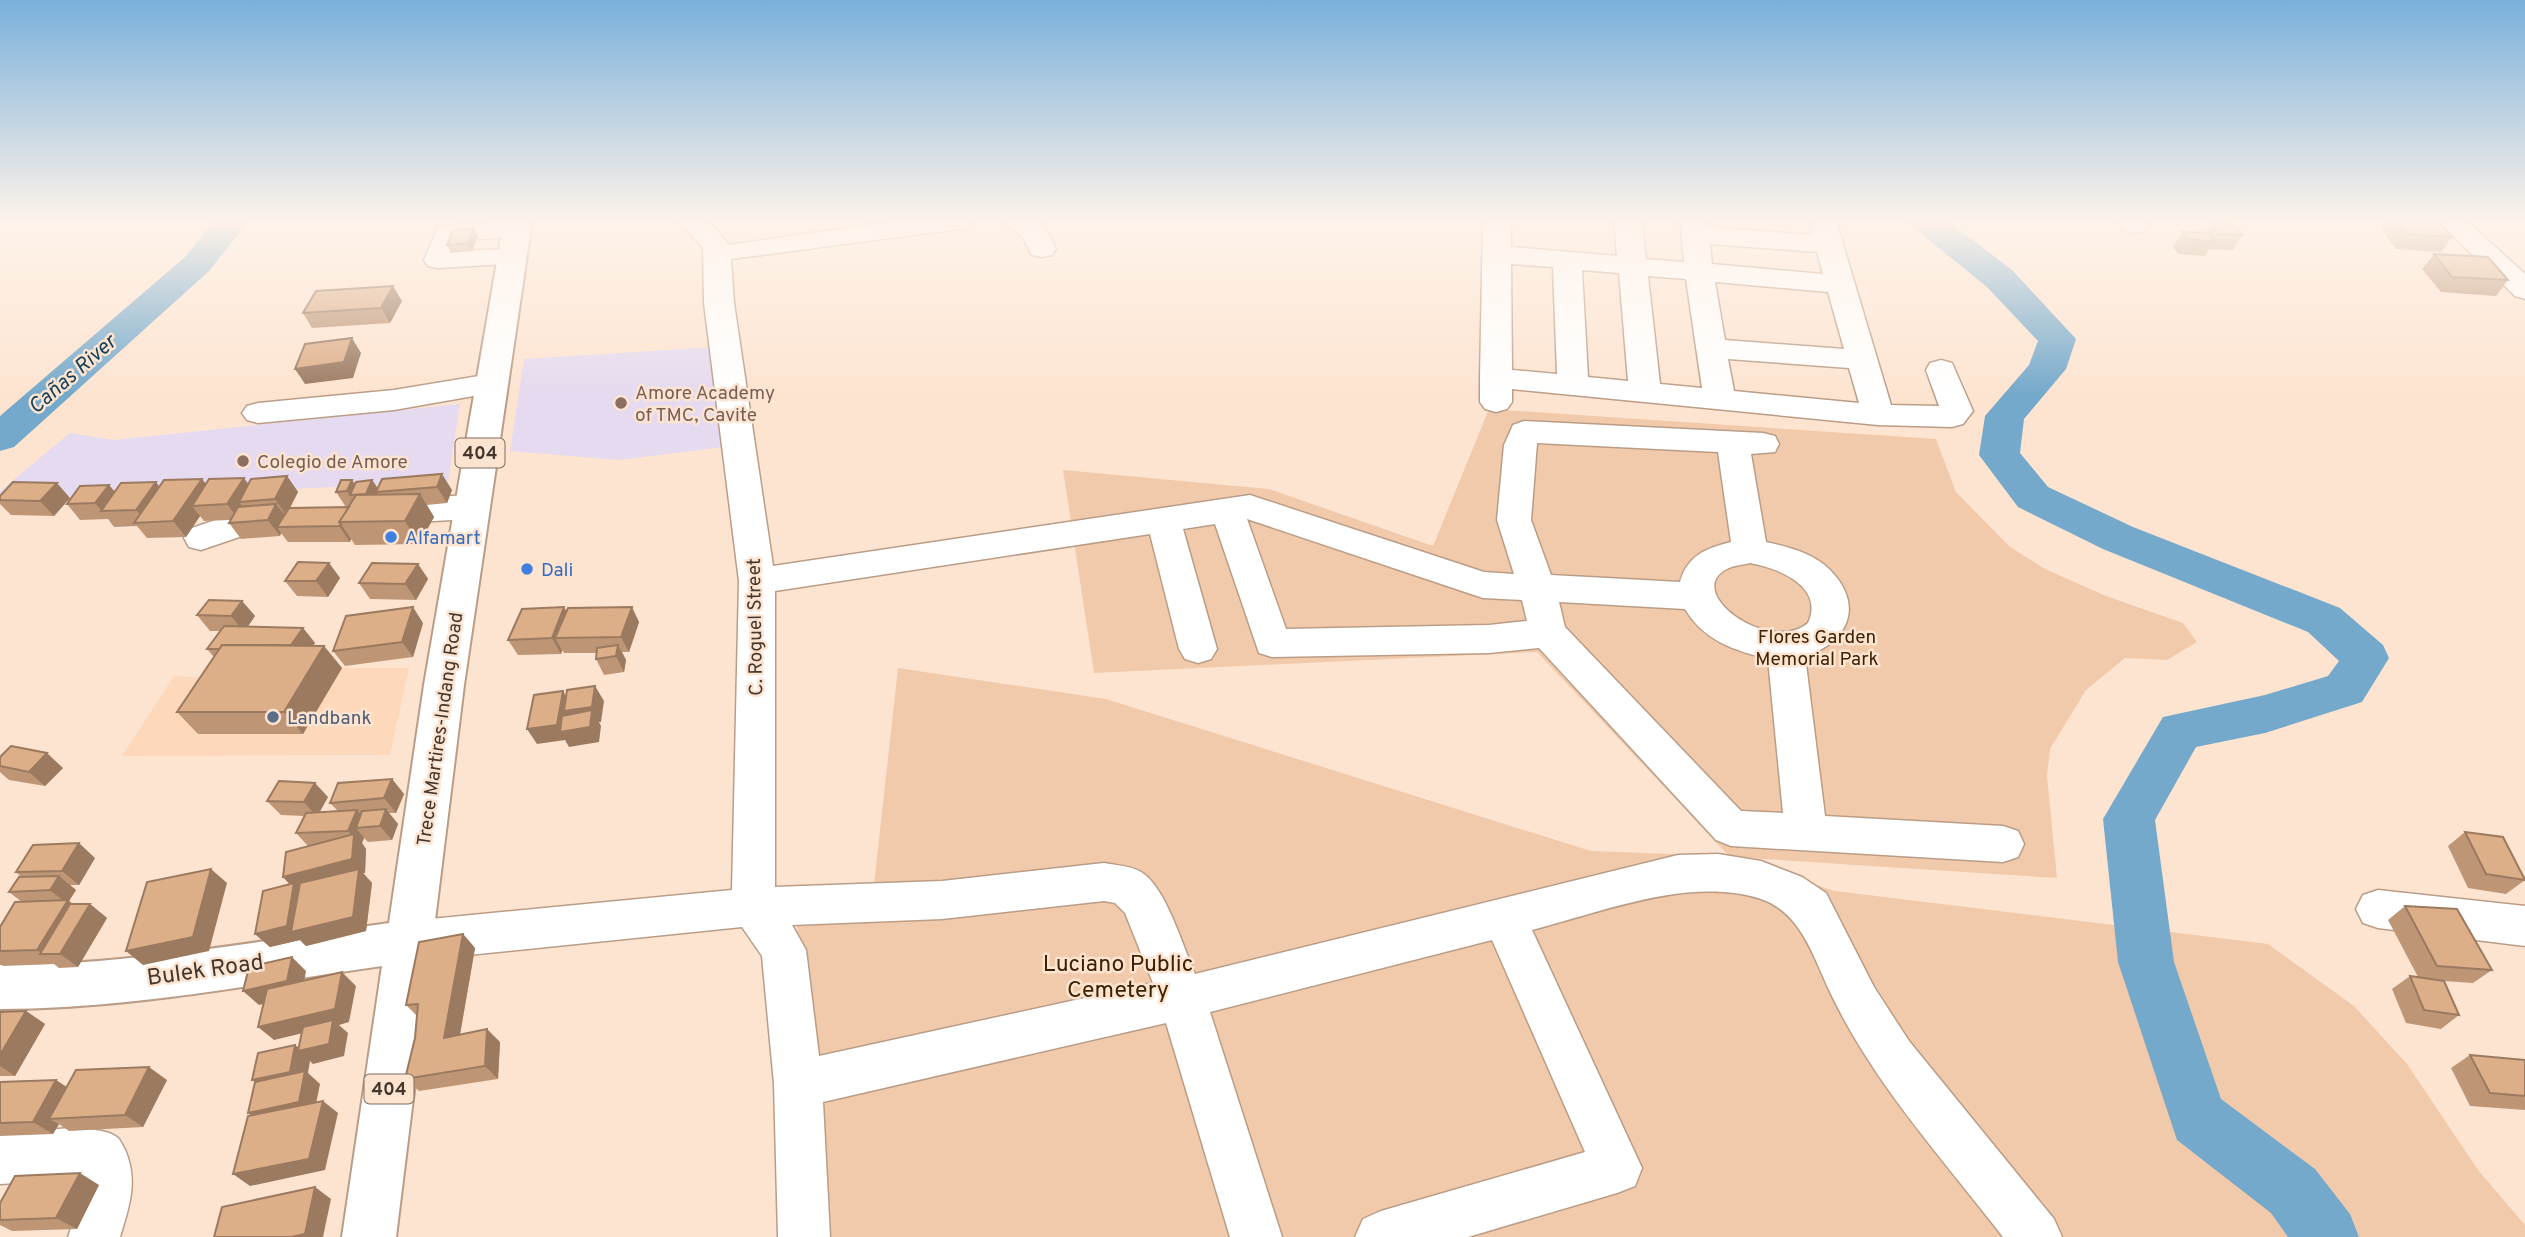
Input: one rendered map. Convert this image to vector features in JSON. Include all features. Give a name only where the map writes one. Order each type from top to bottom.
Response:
[{"type":"main road","name":"Trece Martires-Indang Road","points":[[369,1237],[470,507],[509,279]]},
{"type":"main road","name":"Bulek Road","points":[[0,987],[63,987],[116,982],[410,941]]},
{"type":"street","name":"C. Roguel Street","points":[[723,279],[719,303],[757,581],[753,907]]},
{"type":"street","points":[[1497,279],[1496,390],[1573,386],[1878,415],[1952,417],[1957,411],[1941,370]]},
{"type":"street","points":[[1568,279],[1573,386]]},
{"type":"street","points":[[1634,279],[1645,393]]},
{"type":"street","points":[[1700,279],[1720,400]]},
{"type":"street","points":[[1778,279],[1840,284]]},
{"type":"street","points":[[1838,279],[1878,415]]},
{"type":"street","points":[[1711,348],[1862,360]]},
{"type":"street","points":[[258,412],[394,400],[491,384]]},
{"type":"street","points":[[1750,551],[1748,443],[1524,432],[1513,508],[1516,532],[1537,588],[1548,633],[1731,828],[2003,844]]},
{"type":"street","points":[[354,513],[470,507]]},
{"type":"street","points":[[757,581],[1250,507],[1483,585],[1697,596]]},
{"type":"street","points":[[1227,510],[1272,643],[1489,639],[1548,633]]},
{"type":"street","points":[[201,538],[254,519],[314,515]]},
{"type":"street","points":[[1163,519],[1198,649]]},
{"type":"street","points":[[1750,551],[1779,557],[1806,570],[1820,582],[1829,596],[1831,611],[1828,624],[1819,635],[1804,643],[1785,647],[1766,646],[1728,633],[1703,610],[1697,596],[1696,584],[1707,563],[1733,552],[1750,551]]},
{"type":"street","points":[[1483,585],[1489,639]]},
{"type":"street","points":[[1785,647],[1806,832]]},
{"type":"street","points":[[798,1084],[1182,998],[1506,919],[1620,888],[1692,873],[1740,875],[1774,884],[1800,897],[1811,907],[1858,1002],[1892,1057],[2036,1237]]},
{"type":"street","points":[[410,941],[753,907],[942,901],[1104,882],[1128,886],[1142,901],[1182,998],[1256,1237]]},
{"type":"street","points":[[753,907],[784,950],[798,1084],[804,1237]]},
{"type":"street","points":[[2378,909],[2525,926]]},
{"type":"street","points":[[1381,1237],[1617,1168],[1506,919]]},
{"type":"street","points":[[0,1159],[70,1153],[100,1156],[109,1167],[109,1185],[94,1237]]},
{"type":"shaded area","name":"Amore Academy of TMC, Cavite","points":[[715,347],[731,446],[618,460],[510,451],[524,359]]},
{"type":"shaded area","name":"Colegio de Amore","points":[[460,404],[448,482],[78,498],[0,496],[0,491],[70,433],[113,440]]},
{"type":"shaded area","name":"Landbank","points":[[233,668],[409,668],[390,755],[122,756],[174,676],[224,679]]},
{"type":"green space","points":[[1489,409],[1936,439],[1956,492],[2010,547],[2045,569],[2106,596],[2183,623],[2197,642],[2167,660],[2125,658],[2086,690],[2050,749],[2047,776],[2057,878],[1733,857],[1835,891],[2268,944],[2354,1006],[2407,1064],[2478,1170],[2525,1225],[2525,1237],[817,1237],[795,893],[874,884],[898,668],[1106,699],[1591,851],[1729,856],[1537,652],[1094,673],[1063,470],[1269,489],[1433,546]]},
{"type":"building","points":[[393,286],[381,308],[303,313],[316,291]]},
{"type":"building","points":[[352,338],[344,362],[295,369],[305,344]]},
{"type":"building","points":[[442,474],[437,487],[376,492],[382,479]]},
{"type":"building","points":[[287,476],[275,499],[239,502],[251,479]]},
{"type":"building","points":[[244,478],[227,504],[192,506],[209,479]]},
{"type":"building","points":[[202,479],[173,521],[134,523],[164,480]]},
{"type":"building","points":[[341,480],[352,480],[347,491],[336,492]]},
{"type":"building","points":[[372,480],[366,494],[350,495],[356,482]]},
{"type":"building","points":[[13,482],[57,483],[40,501],[0,500],[0,496]]},
{"type":"building","points":[[156,482],[136,510],[101,511],[121,483]]},
{"type":"building","points":[[109,485],[95,503],[67,504],[80,486]]},
{"type":"building","points":[[420,494],[405,521],[339,522],[356,495]]},
{"type":"building","points":[[276,504],[268,520],[229,523],[238,507]]},
{"type":"building","points":[[349,507],[339,526],[277,527],[289,508]]},
{"type":"building","points":[[298,562],[329,563],[316,581],[285,581]]},
{"type":"building","points":[[372,563],[418,564],[405,584],[359,583]]},
{"type":"building","points":[[209,600],[242,601],[231,616],[197,615]]},
{"type":"building","points":[[413,607],[402,642],[333,651],[346,616]]},
{"type":"building","points":[[564,607],[552,638],[508,640],[522,609]]},
{"type":"building","points":[[632,607],[621,637],[555,638],[568,608]]},
{"type":"building","points":[[224,626],[303,628],[291,645],[222,645],[220,649],[207,649]]},
{"type":"building","points":[[222,645],[324,646],[284,712],[177,712]]},
{"type":"building","points":[[618,645],[616,656],[596,659],[597,648]]},
{"type":"building","points":[[595,686],[592,707],[564,711],[567,690]]},
{"type":"building","points":[[563,691],[557,725],[527,729],[534,695]]},
{"type":"building","points":[[592,710],[590,727],[560,732],[562,716]]},
{"type":"building","points":[[11,746],[47,753],[29,772],[0,766],[0,757]]},
{"type":"building","points":[[392,779],[384,798],[330,803],[338,783]]},
{"type":"building","points":[[279,781],[315,783],[304,802],[267,801]]},
{"type":"building","points":[[386,809],[380,826],[356,828],[362,811]]},
{"type":"building","points":[[357,810],[348,831],[296,833],[306,813]]},
{"type":"building","points":[[2465,832],[2503,837],[2525,880],[2486,874]]},
{"type":"building","points":[[354,834],[352,859],[283,877],[286,852]]},
{"type":"building","points":[[79,843],[62,871],[16,872],[33,845]]},
{"type":"building","points":[[211,869],[193,937],[126,951],[147,882]]},
{"type":"building","points":[[359,869],[353,917],[291,932],[300,883]]},
{"type":"building","points":[[59,876],[50,890],[9,892],[19,877]]},
{"type":"building","points":[[294,883],[287,926],[255,934],[263,891]]},
{"type":"building","points":[[68,900],[37,950],[0,951],[0,927],[15,902]]},
{"type":"building","points":[[70,904],[90,904],[60,954],[40,954]]},
{"type":"building","points":[[2405,906],[2457,909],[2492,970],[2437,966]]},
{"type":"building","points":[[463,934],[444,1038],[487,1029],[485,1066],[405,1079],[415,1038],[418,1004],[406,1005],[419,942]]},
{"type":"building","points":[[292,957],[287,981],[243,991],[249,967]]},
{"type":"building","points":[[342,972],[335,1009],[258,1027],[267,989]]},
{"type":"building","points":[[2410,976],[2444,981],[2459,1015],[2424,1010]]},
{"type":"building","points":[[26,1011],[0,1055],[0,1012]]},
{"type":"building","points":[[333,1020],[329,1044],[298,1051],[303,1027]]},
{"type":"building","points":[[295,1045],[290,1072],[252,1080],[258,1053]]},
{"type":"building","points":[[2470,1055],[2525,1060],[2525,1096],[2490,1093]]},
{"type":"building","points":[[149,1067],[125,1115],[49,1119],[76,1070]]},
{"type":"building","points":[[305,1071],[299,1102],[248,1113],[255,1082]]},
{"type":"building","points":[[56,1080],[33,1122],[0,1123],[0,1082]]},
{"type":"building","points":[[323,1101],[309,1159],[233,1174],[248,1116]]},
{"type":"building","points":[[80,1173],[56,1218],[0,1220],[0,1203],[15,1176]]},
{"type":"building","points":[[315,1187],[305,1234],[291,1237],[214,1237],[222,1207]]},
{"type":"waterway","name":"Cañas River","points":[[0,438],[180,279]]},
{"type":"waterway","points":[[2000,279],[2057,339],[2047,369],[2005,416],[1999,455],[2033,497],[2118,538],[2324,620],[2366,658],[2345,689],[2265,714],[2180,731],[2129,819],[2146,962],[2198,1119],[2293,1191],[2327,1237]]},
{"type":"place","name":"Amore Academy of TMC, Cavite","points":[[621,403]]},
{"type":"place","name":"Colegio de Amore","points":[[243,461]]},
{"type":"place","name":"Alfamart","points":[[391,537]]},
{"type":"place","name":"Dali","points":[[527,569]]},
{"type":"place","name":"Landbank","points":[[273,717]]},
{"type":"park label","name":"Flores Garden Memorial Park","points":[[1817,647]]},
{"type":"park label","name":"Luciano Public Cemetery","points":[[1118,976]]}]
